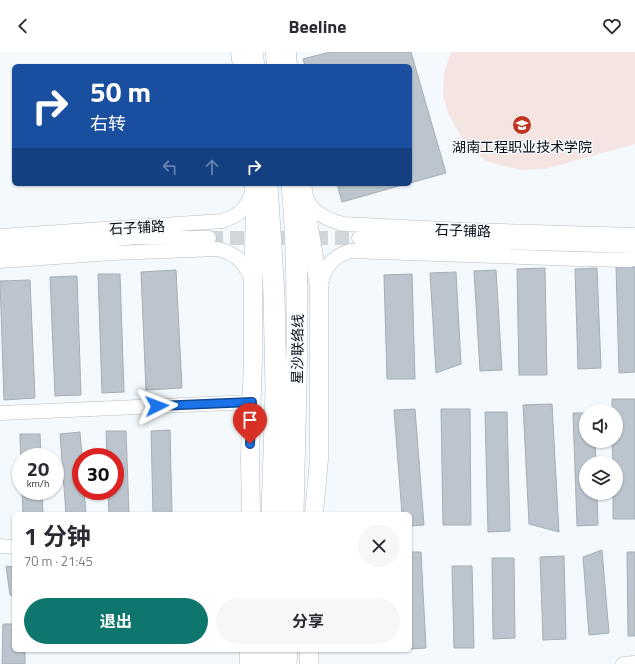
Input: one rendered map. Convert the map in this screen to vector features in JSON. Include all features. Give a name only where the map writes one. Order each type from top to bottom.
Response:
[{"type":"highway","points":[[252,52],[254,64]]},
{"type":"highway","points":[[276,52],[278,64]]},
{"type":"highway","points":[[267,186],[274,294],[276,390],[272,512]]},
{"type":"highway","name":"星沙联络线","points":[[292,512],[297,297],[294,206],[299,188]]},
{"type":"highway","points":[[267,652],[267,664]]},
{"type":"highway","points":[[286,664],[287,652]]},
{"type":"main road","points":[[240,52],[242,64]]},
{"type":"main road","points":[[287,52],[288,64]]},
{"type":"main road","points":[[251,512],[250,457],[255,209],[254,186]]},
{"type":"main road","points":[[299,188],[319,287],[319,459],[314,512]]},
{"type":"main road","points":[[249,652],[249,664]]},
{"type":"main road","points":[[309,652],[309,664]]},
{"type":"street","name":"石子铺路","points":[[0,236],[222,221],[233,218],[240,212],[247,204],[254,186]]},
{"type":"street","name":"石子铺路","points":[[299,188],[309,205],[316,211],[332,221],[343,224],[464,230],[635,235]]},
{"type":"street","name":"石子铺路","points":[[0,248],[137,237],[209,238]]},
{"type":"street","name":"石子铺路","points":[[359,238],[635,246]]},
{"type":"street","name":"石子铺路","points":[[0,261],[112,253],[218,249],[237,257],[249,272],[253,283]]},
{"type":"street","name":"石子铺路","points":[[319,287],[323,275],[333,259],[342,253],[350,251],[578,259],[635,259]]},
{"type":"street","points":[[0,413],[252,402]]},
{"type":"street","points":[[0,546],[12,547]]},
{"type":"street","points":[[623,664],[635,663]]},
{"type":"shaded area","points":[[451,52],[635,52],[635,144],[545,169],[521,170],[485,161],[461,137],[448,113],[443,95],[444,73]]},
{"type":"building","points":[[330,52],[411,52],[446,173],[412,182],[412,64],[304,64],[303,59]]},
{"type":"building","points":[[338,186],[399,186],[342,202]]},
{"type":"building","points":[[616,267],[635,267],[635,372],[619,373]]},
{"type":"building","points":[[545,268],[547,375],[519,375],[517,269]]},
{"type":"building","points":[[597,268],[601,368],[578,369],[575,269]]},
{"type":"building","points":[[176,270],[182,388],[146,390],[141,272]]},
{"type":"building","points":[[496,270],[502,370],[480,371],[474,271]]},
{"type":"building","points":[[456,272],[461,364],[436,373],[430,273]]},
{"type":"building","points":[[98,274],[120,274],[124,392],[102,393]]},
{"type":"building","points":[[412,274],[415,379],[387,379],[384,275]]},
{"type":"building","points":[[77,276],[81,395],[55,396],[50,277]]},
{"type":"building","points":[[30,280],[35,398],[4,400],[0,281]]},
{"type":"building","points":[[612,399],[635,399],[635,519],[613,519],[613,500],[623,500],[623,456],[613,456],[612,448],[623,448],[623,404],[612,404]]},
{"type":"building","points":[[552,404],[559,532],[529,524],[523,405]]},
{"type":"building","points":[[415,409],[424,525],[412,526],[412,512],[402,512],[394,410]]},
{"type":"building","points":[[441,409],[470,409],[471,525],[443,525]]},
{"type":"building","points":[[485,412],[507,412],[510,531],[488,532]]},
{"type":"building","points":[[573,413],[579,413],[579,448],[595,448],[596,456],[579,456],[579,500],[597,500],[598,525],[577,526]]},
{"type":"building","points":[[170,430],[172,512],[153,512],[151,431]]},
{"type":"building","points":[[106,431],[126,431],[129,512],[109,512],[108,500],[124,500],[124,448],[107,448]]},
{"type":"building","points":[[80,432],[81,448],[72,448],[72,500],[85,500],[86,512],[66,512],[64,448],[61,448],[60,434]]},
{"type":"building","points":[[20,434],[40,434],[41,448],[20,448]]},
{"type":"building","points":[[22,500],[42,500],[43,512],[23,512]]},
{"type":"building","points":[[602,550],[609,633],[589,635],[583,557]]},
{"type":"building","points":[[412,552],[421,552],[426,648],[412,649]]},
{"type":"building","points":[[627,552],[635,552],[635,636],[628,636]]},
{"type":"building","points":[[564,556],[566,639],[543,640],[540,557]]},
{"type":"building","points":[[492,558],[514,558],[515,638],[493,639]]},
{"type":"building","points":[[6,566],[12,567],[12,596],[10,595]]},
{"type":"building","points":[[452,566],[472,566],[474,648],[454,648]]},
{"type":"building","points":[[3,624],[12,624],[12,652],[25,652],[25,664],[2,664]]},
{"type":"tunnel","points":[[209,238],[359,238]]},
{"type":"place","name":"湖南工程职业技术学院","points":[[522,125]]},
{"type":"route","points":[[157,406],[252,402],[250,444]]}]
